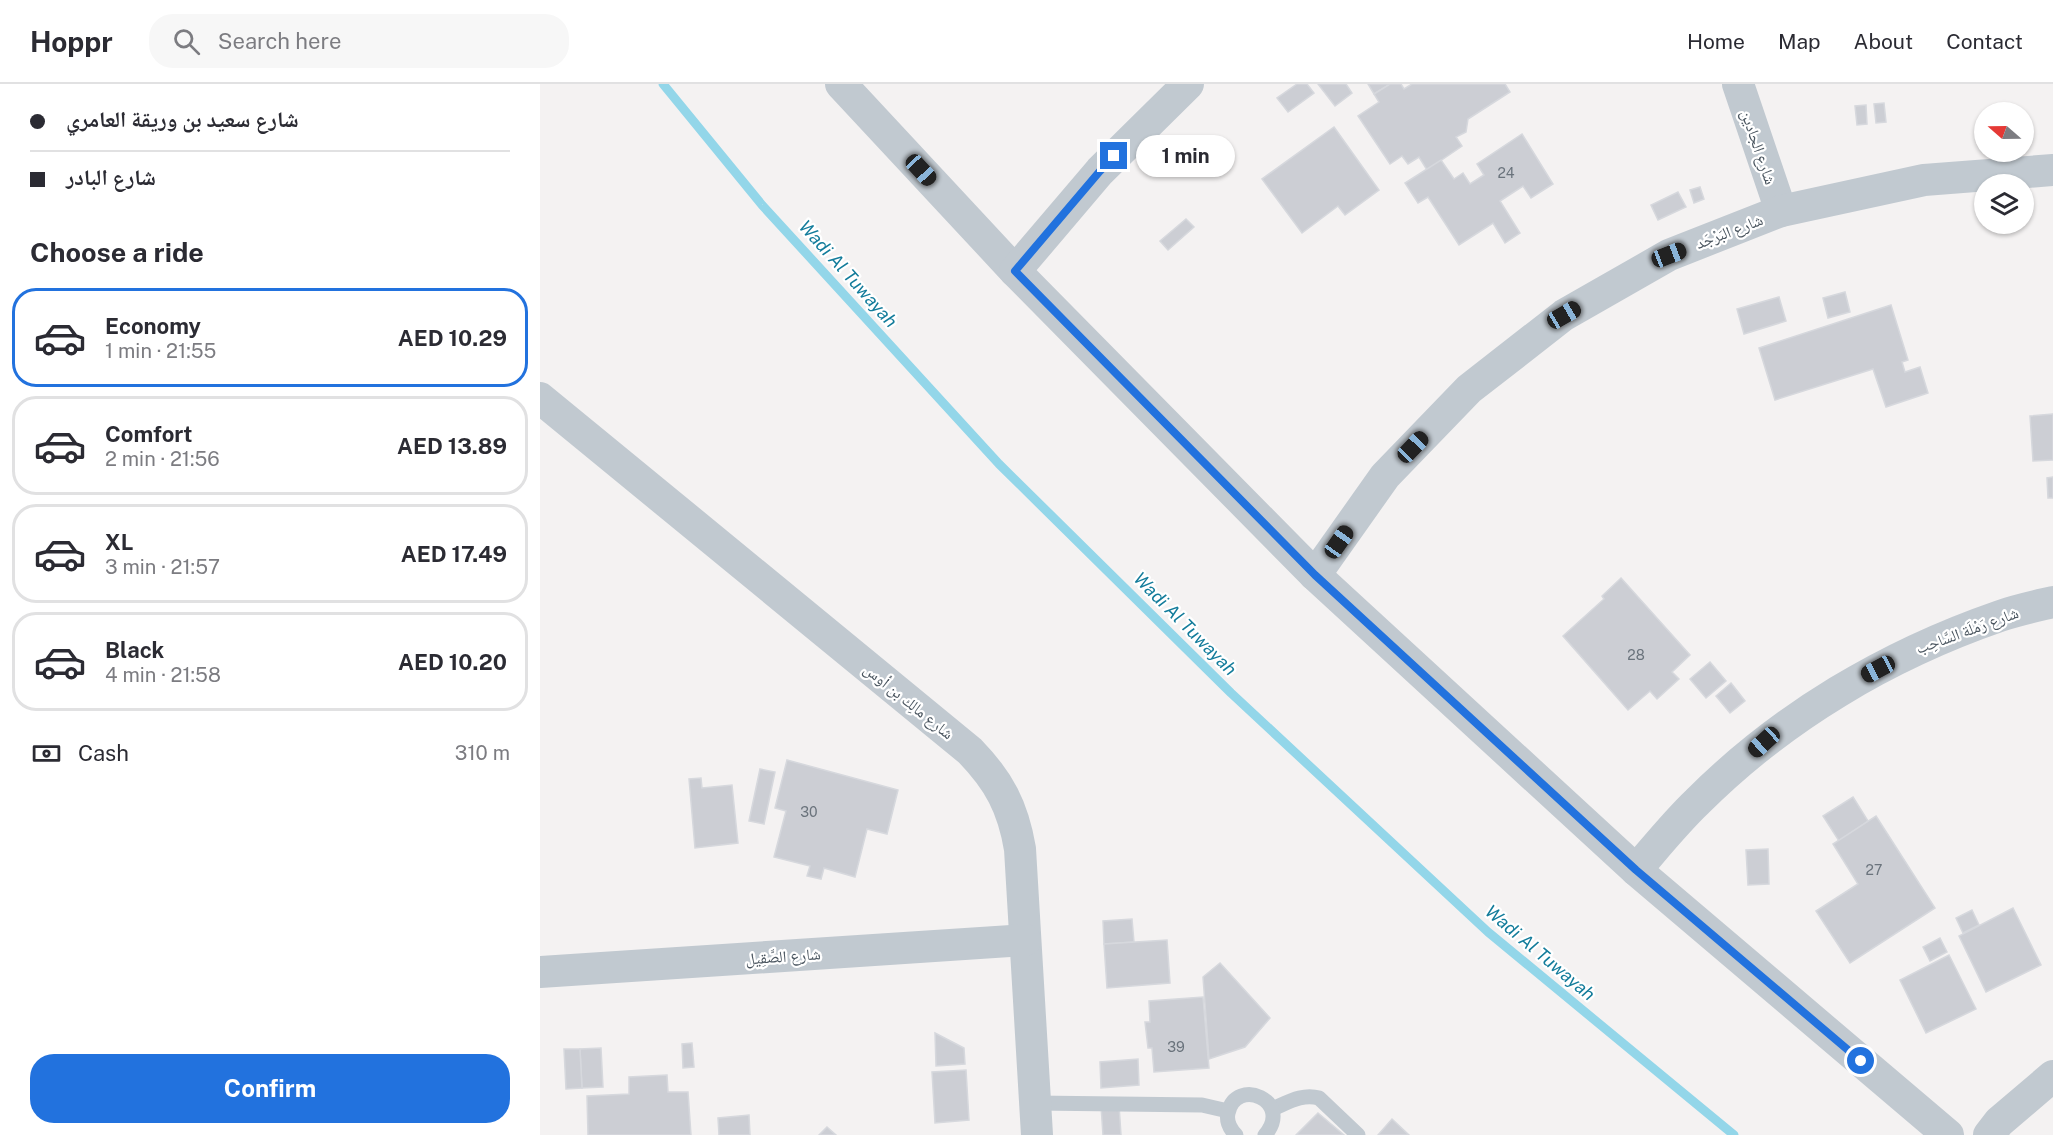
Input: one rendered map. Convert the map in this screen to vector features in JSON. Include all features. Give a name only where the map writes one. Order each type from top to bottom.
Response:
[{"type":"street","points":[[841,84],[1015,271],[1315,575],[1636,870],[1948,1135]]},
{"type":"street","points":[[1015,271],[1100,171],[1188,84]]},
{"type":"street","name":"شارع الجادين","points":[[1738,84],[1781,211]]},
{"type":"street","name":"شارع البَرْجَد","points":[[1315,575],[1386,477],[1469,389],[1564,315],[1669,255],[1781,211],[1924,180],[2053,170]]},
{"type":"street","name":"شارع مالِك بن أوس","points":[[540,398],[970,752],[999,785],[1016,826],[1020,849],[1037,1135]]},
{"type":"street","name":"شارع رَمْلَة السَّاحِب","points":[[1636,870],[1696,802],[1764,742],[1838,690],[1918,648],[2002,615],[2053,602]]},
{"type":"street","name":"شارع الصَّقِيل","points":[[540,972],[1025,940]]},
{"type":"street","points":[[1989,1135],[1999,1122],[2053,1076]]},
{"type":"lane","points":[[1236,1135],[1229,1127],[1228,1111],[1233,1102],[1250,1094],[1267,1101],[1272,1110],[1271,1127],[1265,1135]]},
{"type":"lane","points":[[1272,1110],[1301,1097],[1319,1098],[1358,1135]]},
{"type":"lane","points":[[1035,1103],[1202,1105],[1228,1111]]},
{"type":"building","points":[[1297,84],[1307,84],[1314,93],[1288,112],[1277,98]]},
{"type":"building","points":[[1318,84],[1346,84],[1352,93],[1335,106]]},
{"type":"building","points":[[1368,84],[1390,84],[1374,94]]},
{"type":"building","points":[[1390,84],[1401,84],[1404,89],[1412,84],[1505,84],[1510,92],[1468,119],[1466,132],[1456,137],[1462,146],[1427,170],[1419,157],[1408,164],[1402,156],[1390,164],[1358,116],[1379,102],[1374,94]]},
{"type":"building","points":[[1884,103],[1886,122],[1876,123],[1874,104]]},
{"type":"building","points":[[1866,105],[1867,124],[1857,125],[1855,106]]},
{"type":"building","points":[[1334,127],[1379,190],[1345,215],[1338,206],[1302,233],[1262,179]]},
{"type":"building","points":[[1522,134],[1553,184],[1531,198],[1523,186],[1500,201],[1520,233],[1505,243],[1493,223],[1459,245],[1428,197],[1418,203],[1405,183],[1441,160],[1454,179],[1463,173],[1470,184],[1484,175],[1477,164]]},
{"type":"building","points":[[1700,187],[1704,199],[1694,203],[1690,190]]},
{"type":"building","points":[[1678,192],[1686,207],[1658,220],[1651,205]]},
{"type":"building","points":[[1186,219],[1194,227],[1168,250],[1160,241]]},
{"type":"building","points":[[1845,292],[1850,312],[1828,318],[1823,298]]},
{"type":"building","points":[[1779,297],[1786,321],[1744,334],[1737,309]]},
{"type":"building","points":[[1891,305],[1908,360],[1902,362],[1905,372],[1920,367],[1928,393],[1886,407],[1873,369],[1775,400],[1759,348]]},
{"type":"building","points":[[2053,414],[2053,460],[2033,461],[2030,416]]},
{"type":"building","points":[[2053,477],[2053,498],[2048,498],[2047,478]]},
{"type":"building","points":[[1621,578],[1690,655],[1672,672],[1679,679],[1657,699],[1650,691],[1628,710],[1563,636],[1604,599],[1602,596]]},
{"type":"building","points":[[1710,662],[1726,681],[1706,698],[1690,679]]},
{"type":"building","points":[[1731,683],[1745,701],[1730,713],[1716,696]]},
{"type":"building","points":[[787,760],[898,790],[887,834],[867,829],[855,877],[824,868],[821,879],[807,876],[810,866],[774,857],[786,811],[775,808]]},
{"type":"building","points":[[760,769],[775,772],[764,824],[749,821]]},
{"type":"building","points":[[701,778],[702,788],[732,785],[738,843],[695,848],[689,779]]},
{"type":"building","points":[[1853,797],[1868,821],[1839,841],[1823,816]]},
{"type":"building","points":[[1876,816],[1935,908],[1850,963],[1816,911],[1858,884],[1833,844]]},
{"type":"building","points":[[1768,849],[1769,884],[1748,885],[1746,850]]},
{"type":"building","points":[[2013,908],[2041,965],[1986,992],[1959,936]]},
{"type":"building","points":[[1972,910],[1979,925],[1963,933],[1956,918]]},
{"type":"building","points":[[1132,919],[1134,942],[1104,944],[1103,921]]},
{"type":"building","points":[[1940,938],[1947,952],[1930,961],[1923,947]]},
{"type":"building","points":[[1167,940],[1170,983],[1107,988],[1104,944]]},
{"type":"building","points":[[1949,955],[1976,1009],[1926,1033],[1900,980]]},
{"type":"building","points":[[1220,963],[1270,1018],[1245,1047],[1209,1059],[1203,977]]},
{"type":"building","points":[[1203,997],[1209,1068],[1154,1072],[1152,1048],[1148,1048],[1145,1022],[1150,1022],[1149,1001]]},
{"type":"building","points":[[935,1033],[964,1048],[965,1064],[936,1066]]},
{"type":"building","points":[[692,1043],[694,1067],[683,1068],[682,1044]]},
{"type":"building","points":[[601,1048],[603,1087],[582,1088],[580,1049]]},
{"type":"building","points":[[564,1049],[580,1049],[582,1088],[566,1089]]},
{"type":"building","points":[[1138,1059],[1139,1085],[1101,1088],[1100,1062]]},
{"type":"building","points":[[966,1070],[969,1120],[935,1123],[932,1072]]},
{"type":"building","points":[[667,1075],[668,1092],[688,1092],[691,1135],[588,1135],[587,1096],[629,1094],[629,1077]]},
{"type":"building","points":[[1119,1105],[1121,1135],[1103,1135],[1101,1106]]},
{"type":"building","points":[[1318,1113],[1344,1135],[1296,1135]]},
{"type":"building","points":[[749,1115],[750,1135],[719,1135],[718,1118]]},
{"type":"building","points":[[1392,1119],[1409,1135],[1378,1135]]},
{"type":"building","points":[[827,1127],[836,1135],[819,1135]]},
{"type":"waterway","name":"Wadi Al Tuwayah","points":[[663,84],[762,205],[999,464],[1231,693],[1488,932],[1734,1135]]},
{"type":"route","points":[[1114,156],[1015,271],[1315,575],[1636,870],[1861,1061]]}]
